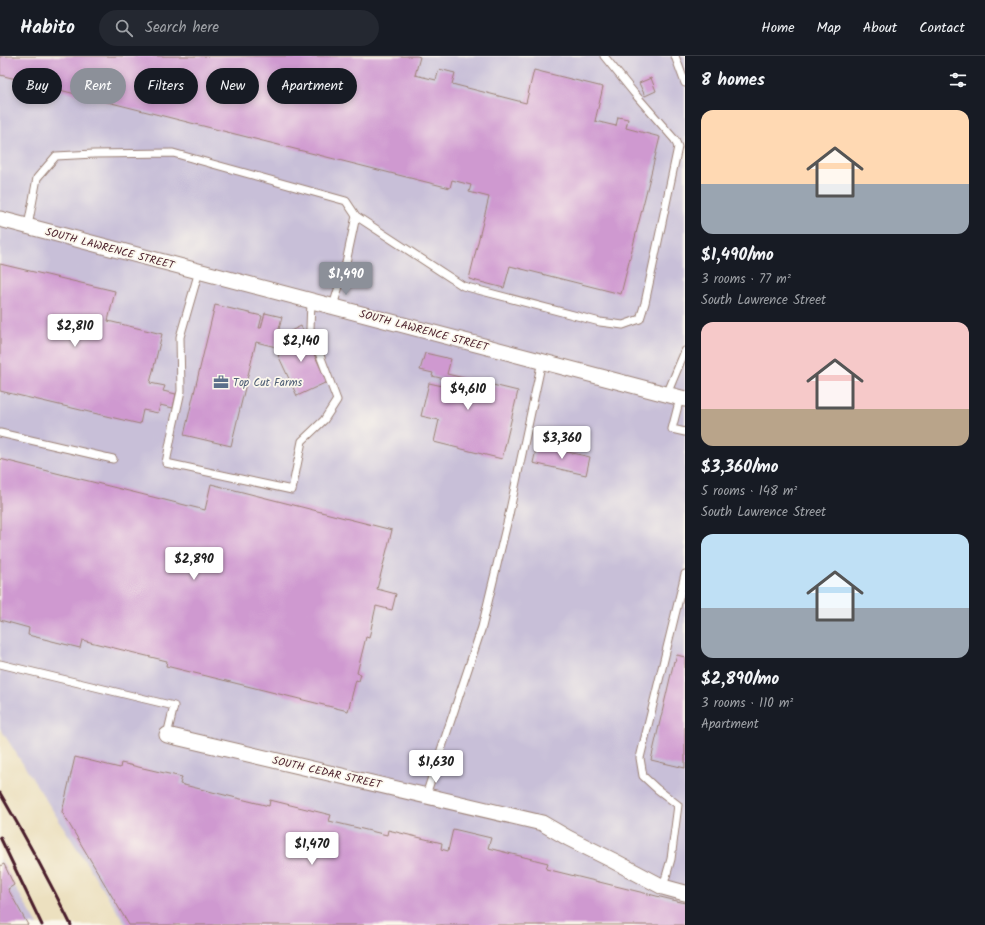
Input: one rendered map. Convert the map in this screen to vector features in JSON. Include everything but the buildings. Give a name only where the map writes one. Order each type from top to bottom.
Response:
[{"type":"street","name":"SOUTH LAWRENCE STREET","points":[[0,219],[677,397]]},
{"type":"street","name":"SOUTH CEDAR STREET","points":[[167,735],[542,822],[568,838],[663,887],[685,893]]},
{"type":"lane","points":[[28,226],[37,178],[56,156],[173,153],[346,201],[356,216],[463,286],[600,322],[623,325],[640,319],[645,303],[678,148],[675,140],[604,56]]},
{"type":"lane","points":[[675,56],[685,83]]},
{"type":"lane","points":[[333,306],[345,267],[356,216]]},
{"type":"lane","points":[[199,271],[180,337],[181,391],[166,463],[292,490],[302,441],[324,420],[337,400],[310,329],[311,300]]},
{"type":"lane","points":[[685,351],[672,429],[685,432]]},
{"type":"lane","points":[[426,795],[482,627],[508,519],[542,361]]},
{"type":"lane","points":[[0,433],[113,458]]},
{"type":"lane","points":[[663,887],[671,860],[682,806],[657,789],[643,776],[640,758],[685,574]]},
{"type":"lane","points":[[0,664],[174,706],[167,735]]},
{"type":"shaded area","points":[[0,56],[685,56],[685,925],[126,925],[0,728]]},
{"type":"shaded area","points":[[0,858],[14,885],[38,925],[0,925]]},
{"type":"railway","points":[[0,793],[37,858],[71,925]]},
{"type":"railway","points":[[0,837],[42,925]]},
{"type":"place","name":"Top Cut Farms","points":[[221,382]]}]
